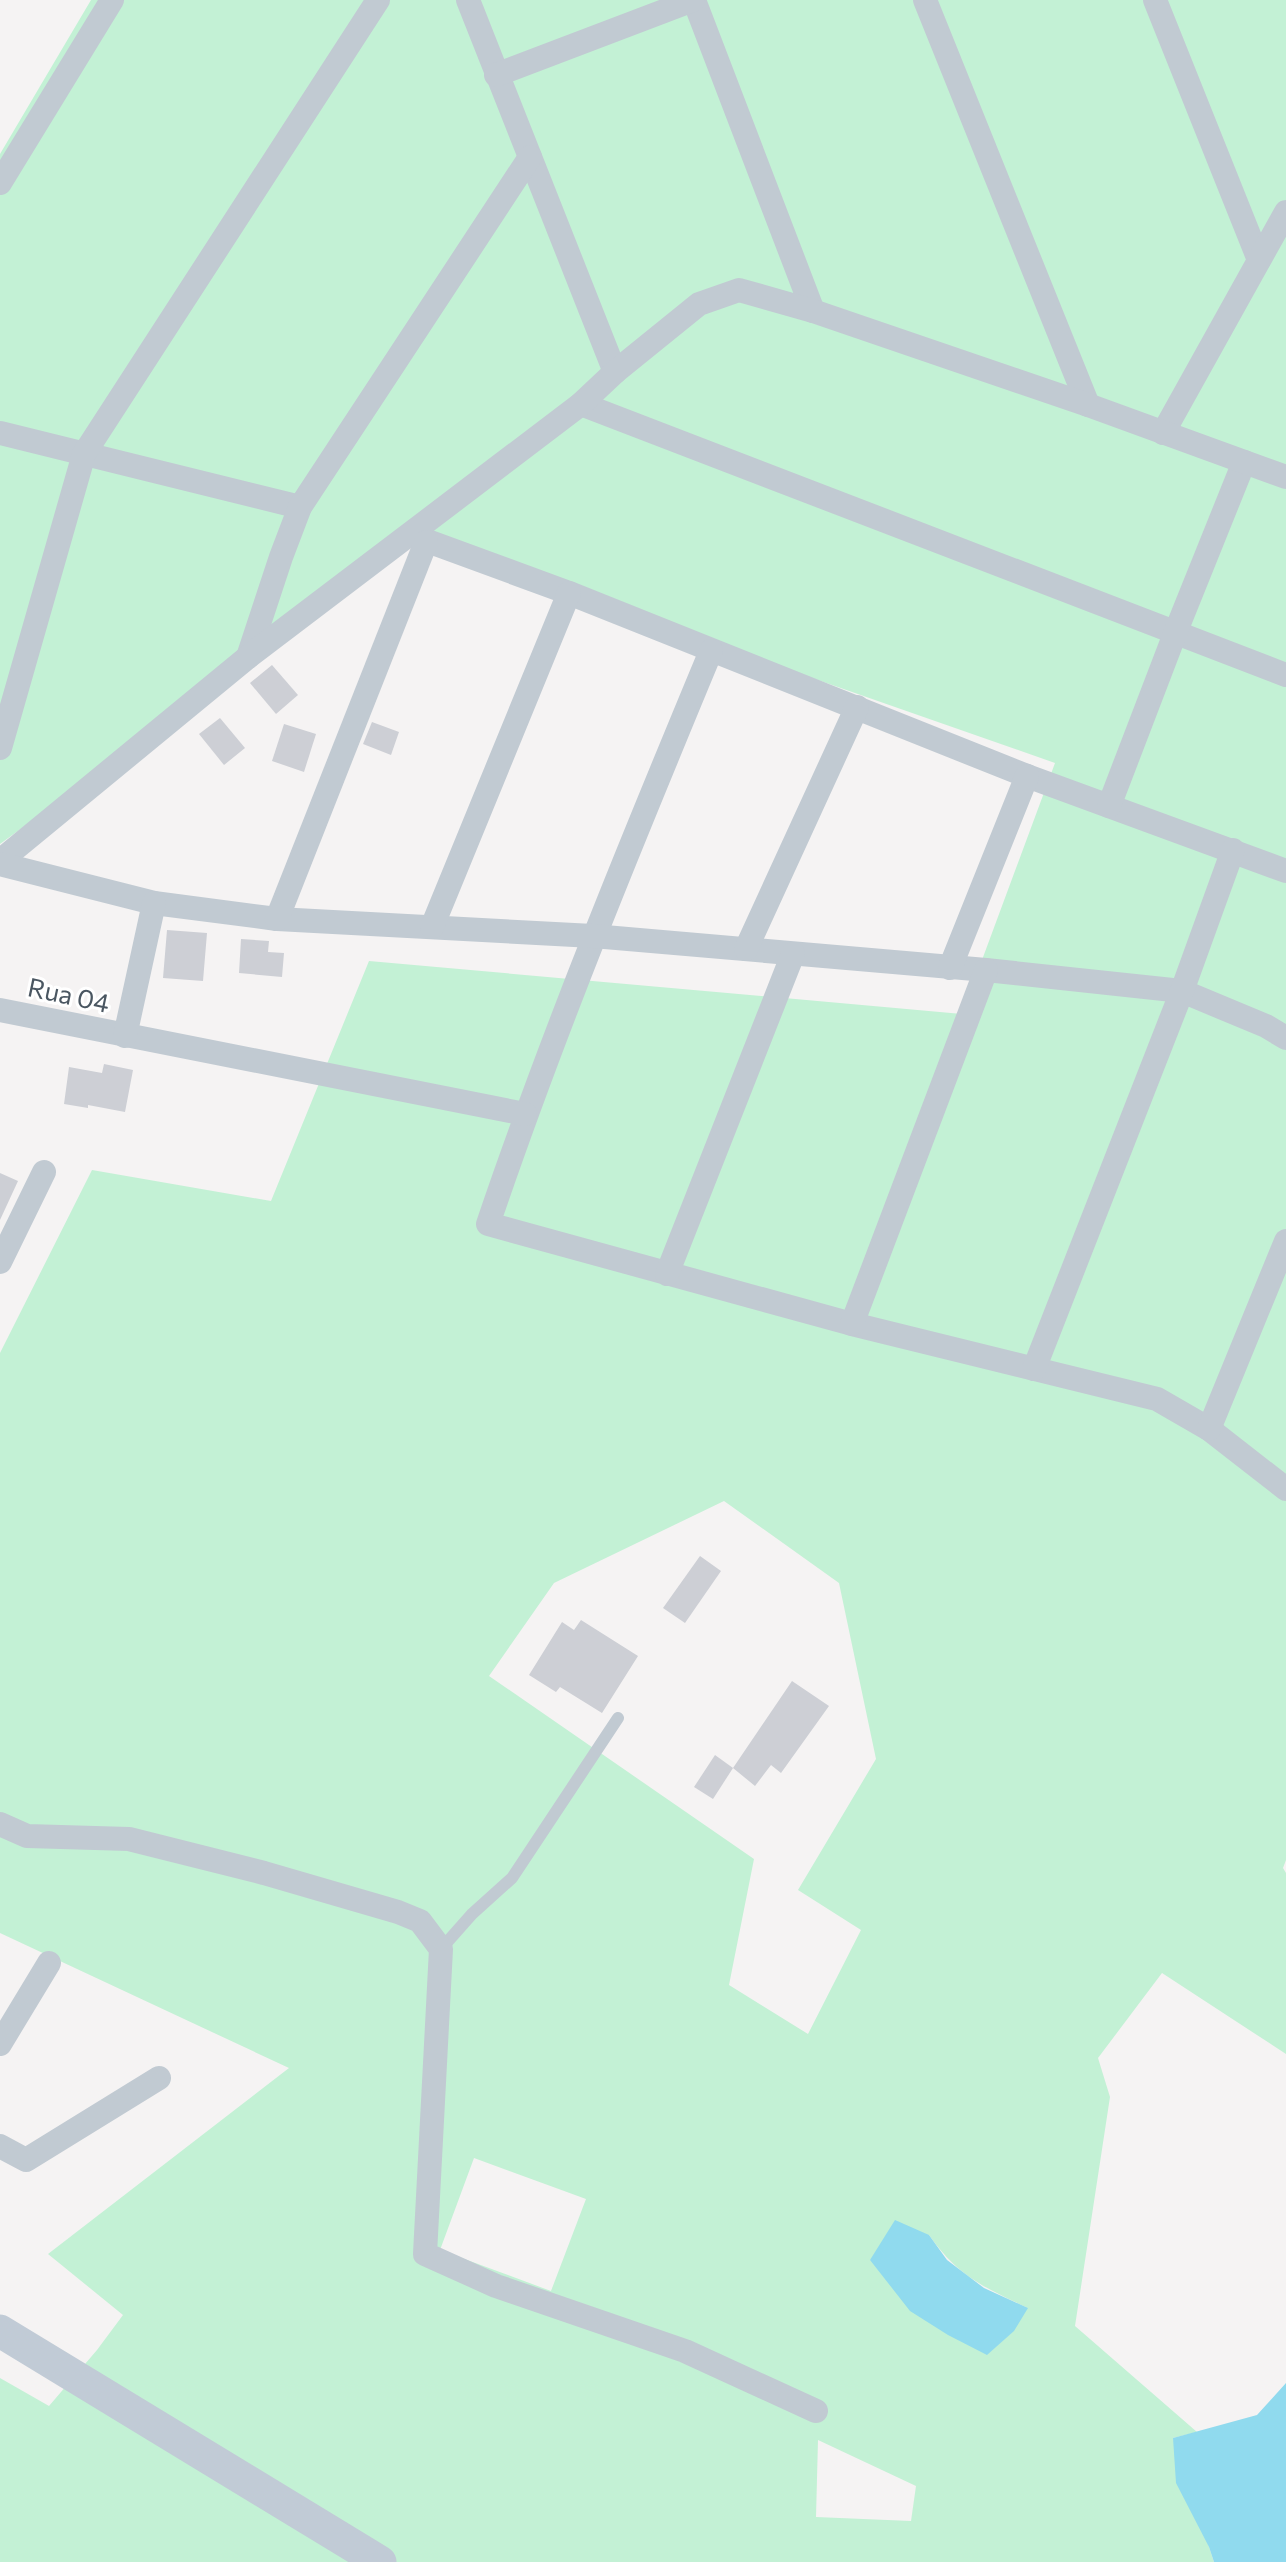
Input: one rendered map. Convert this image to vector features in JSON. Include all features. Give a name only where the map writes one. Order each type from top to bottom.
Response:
[{"type":"street","points":[[0,183],[112,0]]},
{"type":"street","points":[[0,748],[83,454],[378,0]]},
{"type":"street","points":[[468,0],[615,372]]},
{"type":"street","points":[[496,75],[694,0],[813,311]]},
{"type":"street","points":[[925,0],[1088,405]]},
{"type":"street","points":[[1155,0],[1259,260]]},
{"type":"street","points":[[248,657],[300,507],[530,158]]},
{"type":"street","points":[[1163,433],[1286,212]]},
{"type":"street","points":[[0,862],[248,657],[419,539],[699,304],[739,290],[813,311],[1088,405],[1286,477]]},
{"type":"street","points":[[582,404],[1286,675]]},
{"type":"street","points":[[0,433],[300,507]]},
{"type":"street","points":[[1110,806],[1244,462]]},
{"type":"street","points":[[419,539],[569,593],[1027,776],[1286,871]]},
{"type":"street","points":[[277,919],[419,539]]},
{"type":"street","points":[[432,926],[569,593]]},
{"type":"street","points":[[711,651],[593,936],[525,1114],[488,1224],[852,1324],[1157,1399],[1209,1429],[1286,1489]]},
{"type":"street","points":[[746,949],[857,707]]},
{"type":"street","points":[[950,968],[1027,776]]},
{"type":"street","points":[[1034,1369],[1182,991],[1233,850]]},
{"type":"street","points":[[0,862],[154,902],[277,919],[593,936],[986,970],[1182,991],[1266,1026],[1286,1038]]},
{"type":"street","points":[[125,1036],[154,902]]},
{"type":"street","points":[[667,1274],[793,954]]},
{"type":"street","points":[[852,1324],[986,970]]},
{"type":"street","name":"Rua 04","points":[[0,1010],[525,1114]]},
{"type":"street","points":[[0,1262],[44,1172]]},
{"type":"street","points":[[1209,1429],[1280,1276],[1286,1241]]},
{"type":"street","points":[[0,1825],[27,1836],[129,1839],[264,1873],[398,1912],[420,1921],[441,1949],[425,2254],[496,2286],[685,2351],[816,2411]]},
{"type":"street","points":[[0,2044],[49,1963]]},
{"type":"street","points":[[0,2146],[26,2160],[159,2078]]},
{"type":"street","points":[[0,2331],[380,2562]]},
{"type":"lane","points":[[441,1949],[472,1914],[512,1878],[618,1718]]},
{"type":"green space","points":[[91,0],[1286,0],[1286,1860],[1283,1868],[1286,1873],[1286,2054],[1162,1973],[1098,2058],[1110,2097],[1075,2326],[1197,2432],[1173,2438],[1214,2562],[0,2562],[0,2378],[49,2406],[123,2315],[48,2254],[289,2068],[0,1933],[0,1353],[92,1170],[271,1201],[369,961],[962,1014],[1055,763],[418,540],[0,844],[0,154]],"holes":[[[724,1501],[839,1583],[876,1759],[798,1890],[861,1930],[808,2034],[729,1985],[754,1859],[489,1676],[554,1583]],[[474,2158],[586,2199],[551,2291],[440,2250]],[[929,2235],[961,2271],[998,2294],[1028,2308],[870,2260]],[[818,2440],[916,2486],[911,2521],[816,2517]]]},
{"type":"water","points":[[895,2220],[929,2235],[947,2260],[984,2288],[1028,2308],[1014,2331],[987,2355],[910,2311],[870,2260]]},
{"type":"water","points":[[1286,2383],[1286,2562],[1214,2562],[1176,2483],[1173,2438],[1257,2415]]},
{"type":"building","points":[[272,665],[298,695],[276,714],[250,683]]},
{"type":"building","points":[[220,718],[245,748],[224,765],[199,734]]},
{"type":"building","points":[[372,722],[399,732],[391,755],[363,744]]},
{"type":"building","points":[[284,724],[316,734],[304,772],[272,761]]},
{"type":"building","points":[[167,930],[207,933],[203,981],[163,978]]},
{"type":"building","points":[[241,939],[269,941],[268,952],[284,953],[282,977],[239,973]]},
{"type":"building","points":[[104,1064],[133,1070],[125,1112],[88,1105],[88,1108],[64,1104],[69,1067],[102,1073]]},
{"type":"building","points":[[0,1173],[18,1181],[0,1220]]},
{"type":"building","points":[[700,1556],[721,1571],[685,1623],[663,1608]]},
{"type":"building","points":[[581,1620],[638,1656],[602,1713],[560,1687],[556,1692],[529,1675],[562,1622],[574,1630]]},
{"type":"building","points":[[792,1681],[829,1706],[781,1773],[771,1765],[755,1786],[733,1768]]},
{"type":"building","points":[[715,1755],[733,1768],[713,1799],[694,1787]]}]
